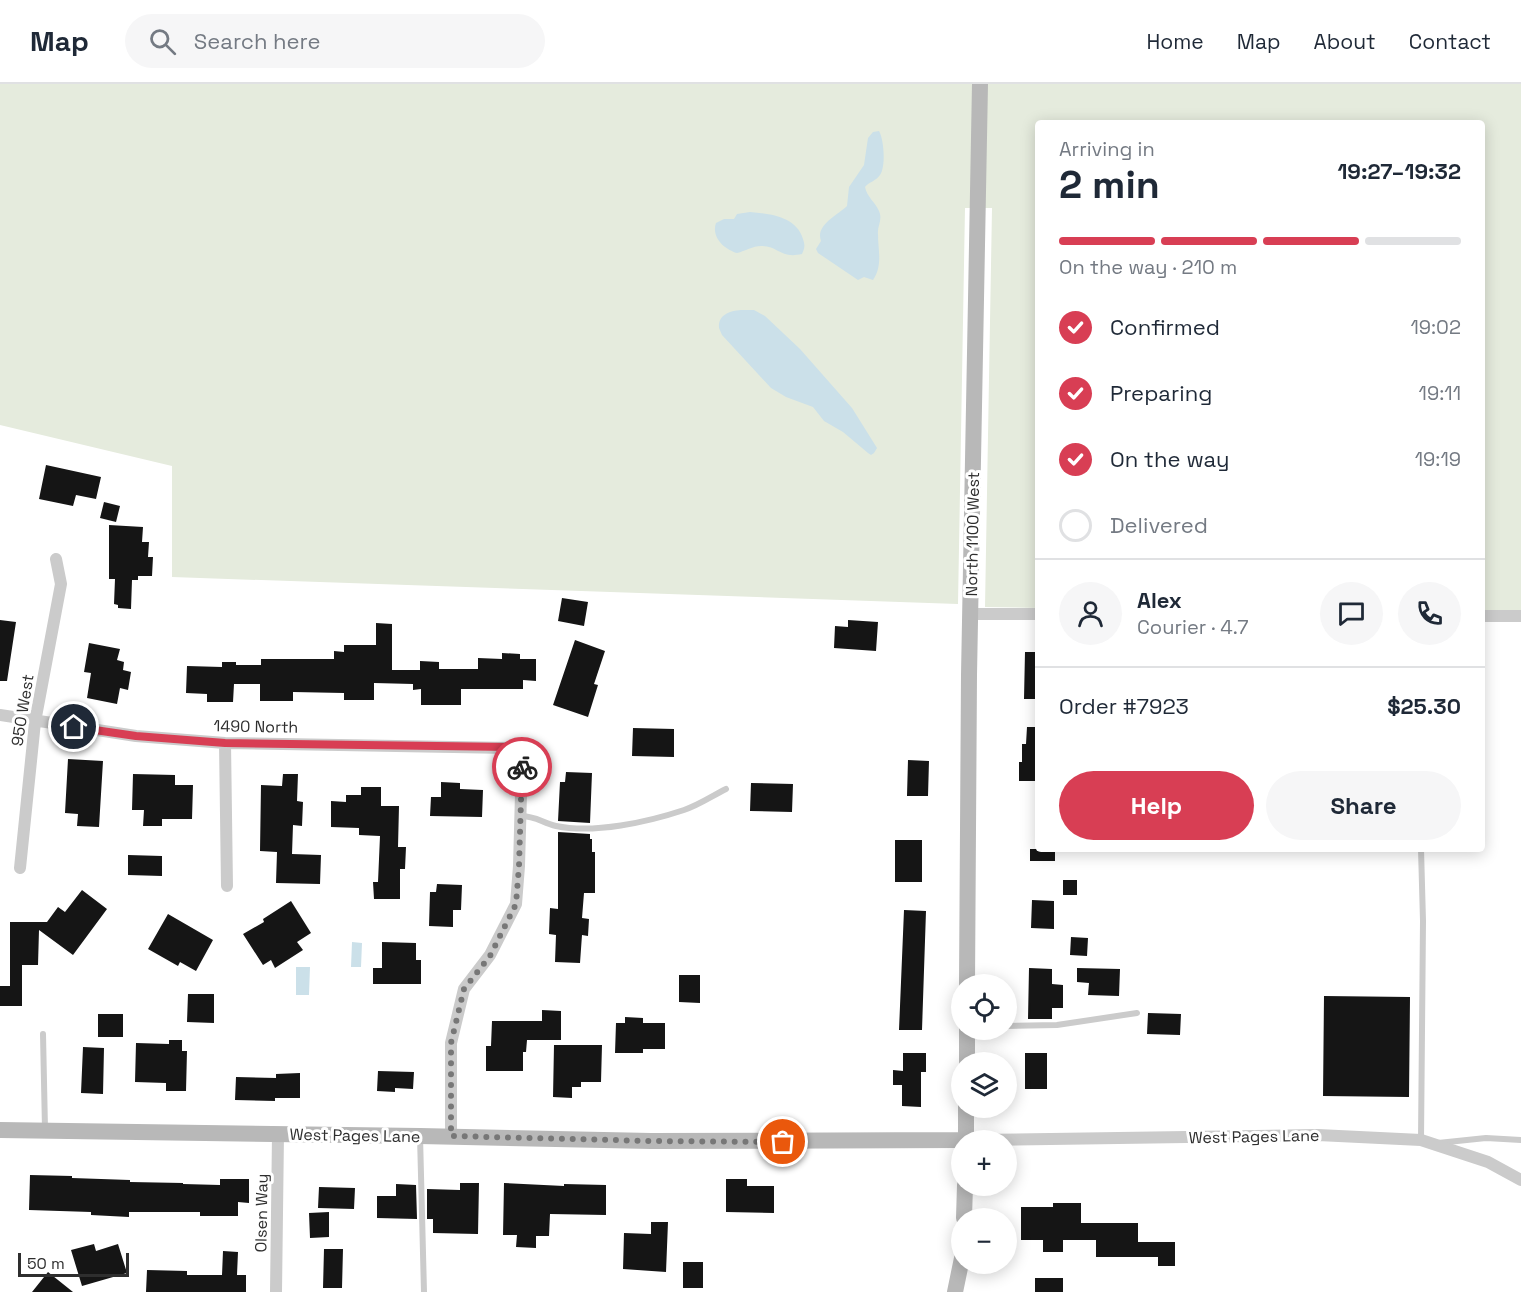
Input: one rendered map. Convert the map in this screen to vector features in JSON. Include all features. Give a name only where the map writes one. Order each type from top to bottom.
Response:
[{"type":"street","name":"North 1100 West","points":[[967,974],[970,614],[980,84]]},
{"type":"street","name":"950 West","points":[[20,868],[35,722],[61,584],[56,559]]},
{"type":"street","points":[[970,614],[1035,614]]},
{"type":"street","points":[[1485,616],[1521,616]]},
{"type":"street","name":"1490 North","points":[[0,715],[136,736],[225,743],[513,747],[522,758],[520,816]]},
{"type":"street","points":[[225,743],[227,886]]},
{"type":"street","points":[[451,1136],[451,1043],[464,989],[490,956],[516,904],[520,816]]},
{"type":"street","name":"West Pages Lane","points":[[0,1130],[651,1141],[951,1140]]},
{"type":"street","name":"Olsen Way","points":[[276,1292],[278,1134]]},
{"type":"street","name":"West Pages Lane","points":[[1017,1139],[1318,1135],[1421,1140],[1488,1162],[1521,1180]]},
{"type":"street","points":[[955,1292],[959,1274]]},
{"type":"lane","points":[[520,816],[532,816],[556,826],[605,827],[644,821],[684,810],[726,789]]},
{"type":"lane","points":[[1421,852],[1423,932],[1421,1140]]},
{"type":"lane","points":[[1017,1026],[1057,1025],[1137,1013]]},
{"type":"lane","points":[[43,1034],[45,1131]]},
{"type":"lane","points":[[420,1136],[423,1292]]},
{"type":"lane","points":[[1435,1143],[1486,1138],[1521,1140]]},
{"type":"shaded area","points":[[0,84],[1521,84],[1521,616],[1485,615],[1485,120],[1035,120],[1035,608],[985,607],[992,208],[965,208],[958,604],[172,577],[172,466],[0,425]]},
{"type":"water","points":[[879,131],[884,153],[882,171],[865,187],[880,214],[879,263],[873,280],[864,277],[858,280],[818,253],[816,249],[821,241],[820,235],[824,225],[847,206],[849,187],[864,165],[868,138],[873,132]]},
{"type":"water","points":[[750,212],[781,218],[795,225],[804,241],[802,254],[789,255],[761,246],[737,253],[723,245],[715,233],[716,223],[724,219],[734,219],[737,214]]},
{"type":"water","points":[[754,310],[765,316],[800,349],[852,408],[877,448],[874,453],[871,455],[843,432],[824,421],[813,407],[786,397],[771,388],[722,335],[719,328],[720,320],[725,314]]},
{"type":"water","points":[[352,942],[362,943],[361,967],[351,967]]},
{"type":"water","points":[[296,967],[310,967],[309,995],[296,995]]},
{"type":"building","points":[[46,465],[101,477],[96,499],[76,495],[73,506],[39,499]]},
{"type":"building","points":[[104,502],[120,506],[116,522],[100,518]]},
{"type":"building","points":[[109,525],[143,527],[142,542],[149,542],[148,557],[153,557],[152,576],[138,576],[138,580],[132,580],[131,609],[118,608],[118,605],[114,604],[115,579],[109,579]]},
{"type":"building","points":[[562,598],[588,602],[584,626],[558,621]]},
{"type":"building","points":[[0,620],[16,622],[7,681],[0,681]]},
{"type":"building","points":[[848,620],[878,622],[876,651],[834,648],[835,626],[848,627]]},
{"type":"building","points":[[376,623],[392,624],[392,670],[420,670],[420,661],[439,662],[439,669],[478,669],[478,658],[502,659],[502,653],[520,654],[520,659],[536,659],[536,681],[523,680],[523,689],[461,689],[461,705],[421,705],[421,689],[413,690],[413,684],[374,683],[374,700],[344,700],[344,693],[293,692],[293,701],[260,701],[260,684],[234,684],[233,702],[207,702],[207,694],[186,693],[187,666],[222,667],[222,662],[236,662],[236,665],[261,665],[261,659],[334,659],[334,651],[344,652],[344,645],[376,645]]},
{"type":"building","points":[[575,640],[605,651],[594,684],[598,685],[588,717],[553,705]]},
{"type":"building","points":[[89,643],[120,649],[117,660],[124,662],[123,670],[131,672],[128,690],[120,688],[117,704],[87,698],[91,673],[84,672]]},
{"type":"building","points":[[1025,652],[1035,652],[1035,699],[1024,699]]},
{"type":"building","points":[[1027,727],[1035,727],[1035,781],[1019,781],[1022,744],[1026,744]]},
{"type":"building","points":[[633,728],[674,729],[674,757],[632,756]]},
{"type":"building","points":[[68,759],[103,761],[99,827],[77,826],[78,814],[65,813]]},
{"type":"building","points":[[908,760],[929,761],[928,796],[907,796]]},
{"type":"building","points":[[566,772],[592,773],[590,823],[558,821],[560,782],[565,782]]},
{"type":"building","points":[[133,774],[175,775],[175,785],[193,785],[192,819],[162,819],[162,826],[143,826],[144,810],[132,810]]},
{"type":"building","points":[[283,774],[298,774],[297,801],[303,802],[302,826],[293,825],[292,854],[321,855],[320,884],[276,883],[277,852],[260,851],[261,785],[282,786]]},
{"type":"building","points":[[441,782],[460,783],[460,789],[483,790],[482,817],[430,816],[431,797],[441,797]]},
{"type":"building","points":[[751,783],[793,784],[792,812],[750,811]]},
{"type":"building","points":[[361,787],[381,787],[381,806],[399,806],[398,847],[406,847],[405,869],[400,869],[400,899],[374,899],[373,882],[378,882],[380,836],[359,835],[359,828],[331,827],[331,801],[346,802],[346,795],[361,795]]},
{"type":"building","points":[[558,832],[590,834],[592,852],[595,852],[595,893],[584,893],[582,918],[589,919],[588,936],[582,935],[580,963],[555,962],[556,935],[549,934],[550,908],[558,909]]},
{"type":"building","points":[[895,840],[922,840],[922,882],[895,882]]},
{"type":"building","points":[[1030,849],[1035,849],[1035,852],[1055,852],[1055,861],[1030,861]]},
{"type":"building","points":[[128,855],[162,856],[162,876],[128,875]]},
{"type":"building","points":[[1063,880],[1077,880],[1077,895],[1063,895]]},
{"type":"building","points":[[437,884],[462,885],[461,910],[453,910],[453,927],[429,926],[430,892],[436,892]]},
{"type":"building","points":[[82,890],[107,909],[73,955],[39,930],[38,965],[22,965],[22,1006],[0,1006],[0,986],[10,986],[10,922],[47,922],[58,907],[65,912]]},
{"type":"building","points":[[1032,900],[1054,901],[1054,929],[1031,928]]},
{"type":"building","points":[[291,901],[311,933],[297,942],[303,950],[275,968],[271,960],[263,965],[243,934],[264,922],[263,919]]},
{"type":"building","points":[[904,910],[926,911],[922,1030],[899,1030]]},
{"type":"building","points":[[168,914],[213,940],[196,971],[180,962],[178,966],[148,949]]},
{"type":"building","points":[[1071,937],[1088,938],[1087,956],[1070,955]]},
{"type":"building","points":[[382,942],[416,943],[416,960],[421,960],[421,984],[373,984],[373,968],[382,968]]},
{"type":"building","points":[[1029,968],[1052,969],[1052,984],[1063,985],[1063,1008],[1052,1008],[1052,1019],[1028,1019]]},
{"type":"building","points":[[1077,968],[1120,969],[1119,996],[1088,995],[1089,983],[1077,982]]},
{"type":"building","points":[[679,975],[700,975],[700,1003],[679,1002]]},
{"type":"building","points":[[188,994],[214,994],[214,1023],[187,1022]]},
{"type":"building","points":[[1324,996],[1410,997],[1409,1097],[1323,1096]]},
{"type":"building","points":[[542,1010],[561,1011],[561,1040],[527,1040],[526,1052],[523,1052],[523,1071],[486,1071],[486,1046],[491,1046],[492,1021],[542,1021]]},
{"type":"building","points":[[1148,1013],[1181,1014],[1180,1035],[1147,1034]]},
{"type":"building","points":[[98,1014],[123,1014],[123,1037],[98,1037]]},
{"type":"building","points":[[625,1017],[643,1018],[643,1023],[665,1023],[665,1049],[643,1049],[643,1053],[615,1053],[616,1023],[625,1023]]},
{"type":"building","points":[[169,1040],[182,1040],[182,1051],[187,1051],[186,1091],[166,1091],[166,1083],[135,1082],[136,1043],[169,1044]]},
{"type":"building","points":[[554,1045],[602,1045],[601,1082],[581,1082],[581,1087],[572,1087],[572,1098],[553,1097]]},
{"type":"building","points":[[83,1047],[104,1048],[103,1094],[81,1093]]},
{"type":"building","points":[[903,1053],[926,1053],[926,1072],[921,1072],[921,1107],[902,1106],[902,1085],[893,1085],[893,1070],[903,1071]]},
{"type":"building","points":[[1025,1053],[1047,1053],[1047,1089],[1025,1089]]},
{"type":"building","points":[[378,1071],[414,1072],[413,1089],[395,1088],[395,1092],[377,1091]]},
{"type":"building","points":[[300,1073],[300,1098],[275,1098],[275,1101],[235,1100],[236,1077],[276,1078],[276,1074]]},
{"type":"building","points":[[30,1175],[220,1185],[220,1179],[249,1179],[249,1203],[238,1202],[238,1216],[200,1216],[200,1212],[129,1212],[129,1217],[91,1215],[91,1212],[29,1210]]},
{"type":"building","points":[[726,1179],[747,1179],[747,1186],[774,1186],[774,1213],[726,1212]]},
{"type":"building","points":[[460,1183],[479,1183],[478,1234],[433,1233],[433,1219],[427,1219],[427,1189],[460,1190]]},
{"type":"building","points":[[504,1183],[564,1186],[564,1184],[606,1185],[606,1215],[550,1214],[549,1236],[536,1236],[536,1248],[516,1247],[517,1235],[503,1235]]},
{"type":"building","points":[[396,1184],[416,1185],[417,1219],[377,1218],[377,1196],[396,1196]]},
{"type":"building","points":[[319,1187],[355,1188],[354,1209],[318,1208]]},
{"type":"building","points":[[1053,1203],[1081,1203],[1081,1223],[1138,1223],[1138,1242],[1175,1242],[1175,1266],[1158,1266],[1158,1257],[1096,1257],[1096,1240],[1063,1240],[1063,1252],[1043,1252],[1043,1240],[1021,1240],[1021,1207],[1053,1207]]},
{"type":"building","points":[[329,1212],[329,1237],[310,1238],[309,1213]]},
{"type":"building","points":[[651,1222],[668,1222],[666,1272],[623,1269],[624,1233],[651,1234]]},
{"type":"building","points":[[94,1244],[96,1251],[118,1244],[127,1273],[82,1286],[71,1250]]},
{"type":"building","points":[[324,1249],[343,1249],[342,1288],[323,1288]]},
{"type":"building","points":[[223,1251],[238,1252],[237,1275],[246,1275],[246,1292],[146,1292],[147,1270],[187,1271],[187,1275],[222,1275]]},
{"type":"building","points":[[683,1262],[703,1262],[703,1288],[683,1288]]},
{"type":"building","points":[[48,1272],[73,1292],[32,1292]]},
{"type":"building","points":[[1035,1278],[1063,1278],[1063,1292],[1035,1292]]},
{"type":"way so far","points":[[522,767],[516,904],[490,956],[464,989],[451,1043],[451,1136],[783,1142]]},
{"type":"route","points":[[74,727],[136,736],[225,743],[513,747],[522,758],[522,767]]}]
